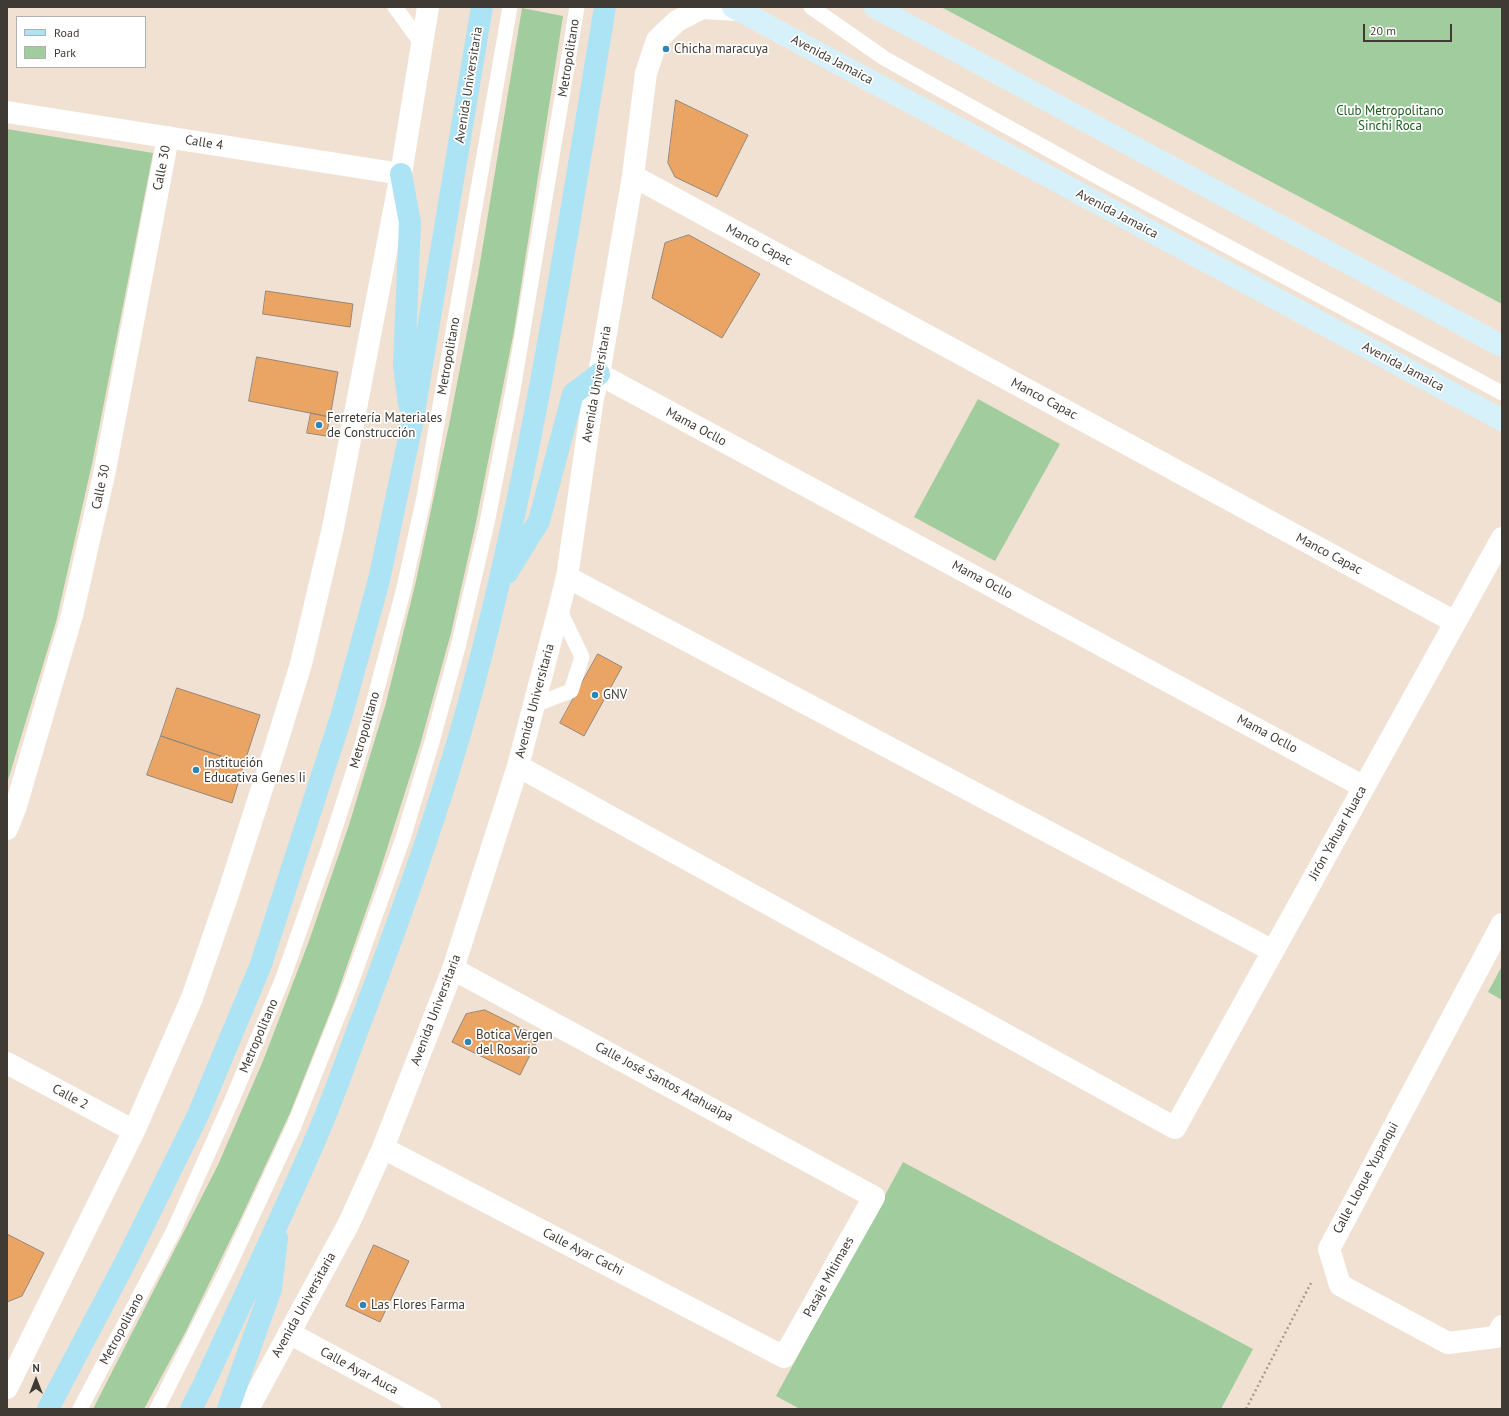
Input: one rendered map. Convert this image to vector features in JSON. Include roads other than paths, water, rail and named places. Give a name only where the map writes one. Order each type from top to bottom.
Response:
[{"type":"main road","name":"Avenida Universitaria","points":[[48,1409],[128,1257],[198,1115],[260,967],[342,714],[379,580],[412,424],[482,7]]},
{"type":"main road","points":[[191,1409],[202,1388],[320,1128],[394,933],[443,789],[471,693],[498,588],[525,468],[546,357],[604,7]]},
{"type":"main road","points":[[875,7],[1502,346]]},
{"type":"main road","name":"Avenida Jamaica","points":[[736,9],[1502,420]]},
{"type":"main road","points":[[401,174],[410,223],[404,365],[412,424]]},
{"type":"main road","points":[[498,588],[539,521],[573,394],[599,374]]},
{"type":"main road","points":[[228,1409],[271,1289],[279,1218]]},
{"type":"street","points":[[7,1388],[15,1352],[134,1131],[192,998],[233,879],[301,664],[337,506],[401,174],[428,7]]},
{"type":"street","name":"Avenida Universitaria","points":[[248,1409],[349,1223],[383,1148],[453,968],[518,766],[567,577],[593,398],[599,374],[633,176],[646,73],[657,40],[677,21],[702,8],[736,9]]},
{"type":"street","name":"Calle 4","points":[[7,112],[401,174]]},
{"type":"street","name":"Calle 30","points":[[7,829],[11,804],[72,615],[103,477],[168,138]]},
{"type":"street","name":"Manco Capac","points":[[633,176],[1455,622]]},
{"type":"street","name":"Mama Ocllo","points":[[599,374],[1364,786]]},
{"type":"street","name":"Jirón Yahuar Huaca","points":[[518,766],[1175,1128],[1502,538]]},
{"type":"street","points":[[567,577],[1273,951]]},
{"type":"street","name":"Calle Lloque Yupanqui","points":[[1499,1331],[1448,1343],[1340,1285],[1329,1249],[1502,924]]},
{"type":"street","name":"Calle José Santos Atahuaipa","points":[[453,968],[874,1197]]},
{"type":"street","name":"Calle 2","points":[[7,1063],[134,1131]]},
{"type":"street","name":"Calle Ayar Cachi","points":[[383,1148],[784,1357]]},
{"type":"street","name":"Pasaje Mitimaes","points":[[784,1357],[874,1197]]},
{"type":"street","name":"Calle Ayar Auca","points":[[289,1334],[430,1409]]},
{"type":"lane","points":[[395,7],[422,44]]},
{"type":"lane","name":"Metropolitano","points":[[80,1409],[172,1234],[232,1100],[283,978],[329,847],[362,745],[403,592],[424,497],[510,7]]},
{"type":"lane","name":"Metropolitano","points":[[157,1409],[227,1270],[294,1126],[350,986],[403,838],[432,742],[458,647],[487,523],[513,390],[577,7]]},
{"type":"lane","points":[[811,7],[884,58],[932,86],[1098,177],[1502,393]]},
{"type":"lane","points":[[534,705],[571,691],[582,656],[559,609]]},
{"type":"place","name":"Chicha maracuya","points":[[666,49]]},
{"type":"place","name":"Ferretería Materiales de Construcción","points":[[319,425]]},
{"type":"place","name":"GNV","points":[[595,695]]},
{"type":"place","name":"Institución Educativa Genes Ii","points":[[196,770]]},
{"type":"place","name":"Botica Vergen del Rosario","points":[[468,1042]]},
{"type":"place","name":"Las Flores Farma","points":[[363,1305]]},
{"type":"park label","name":"Club Metropolitano Sinchi Roca","points":[[1390,118]]}]
